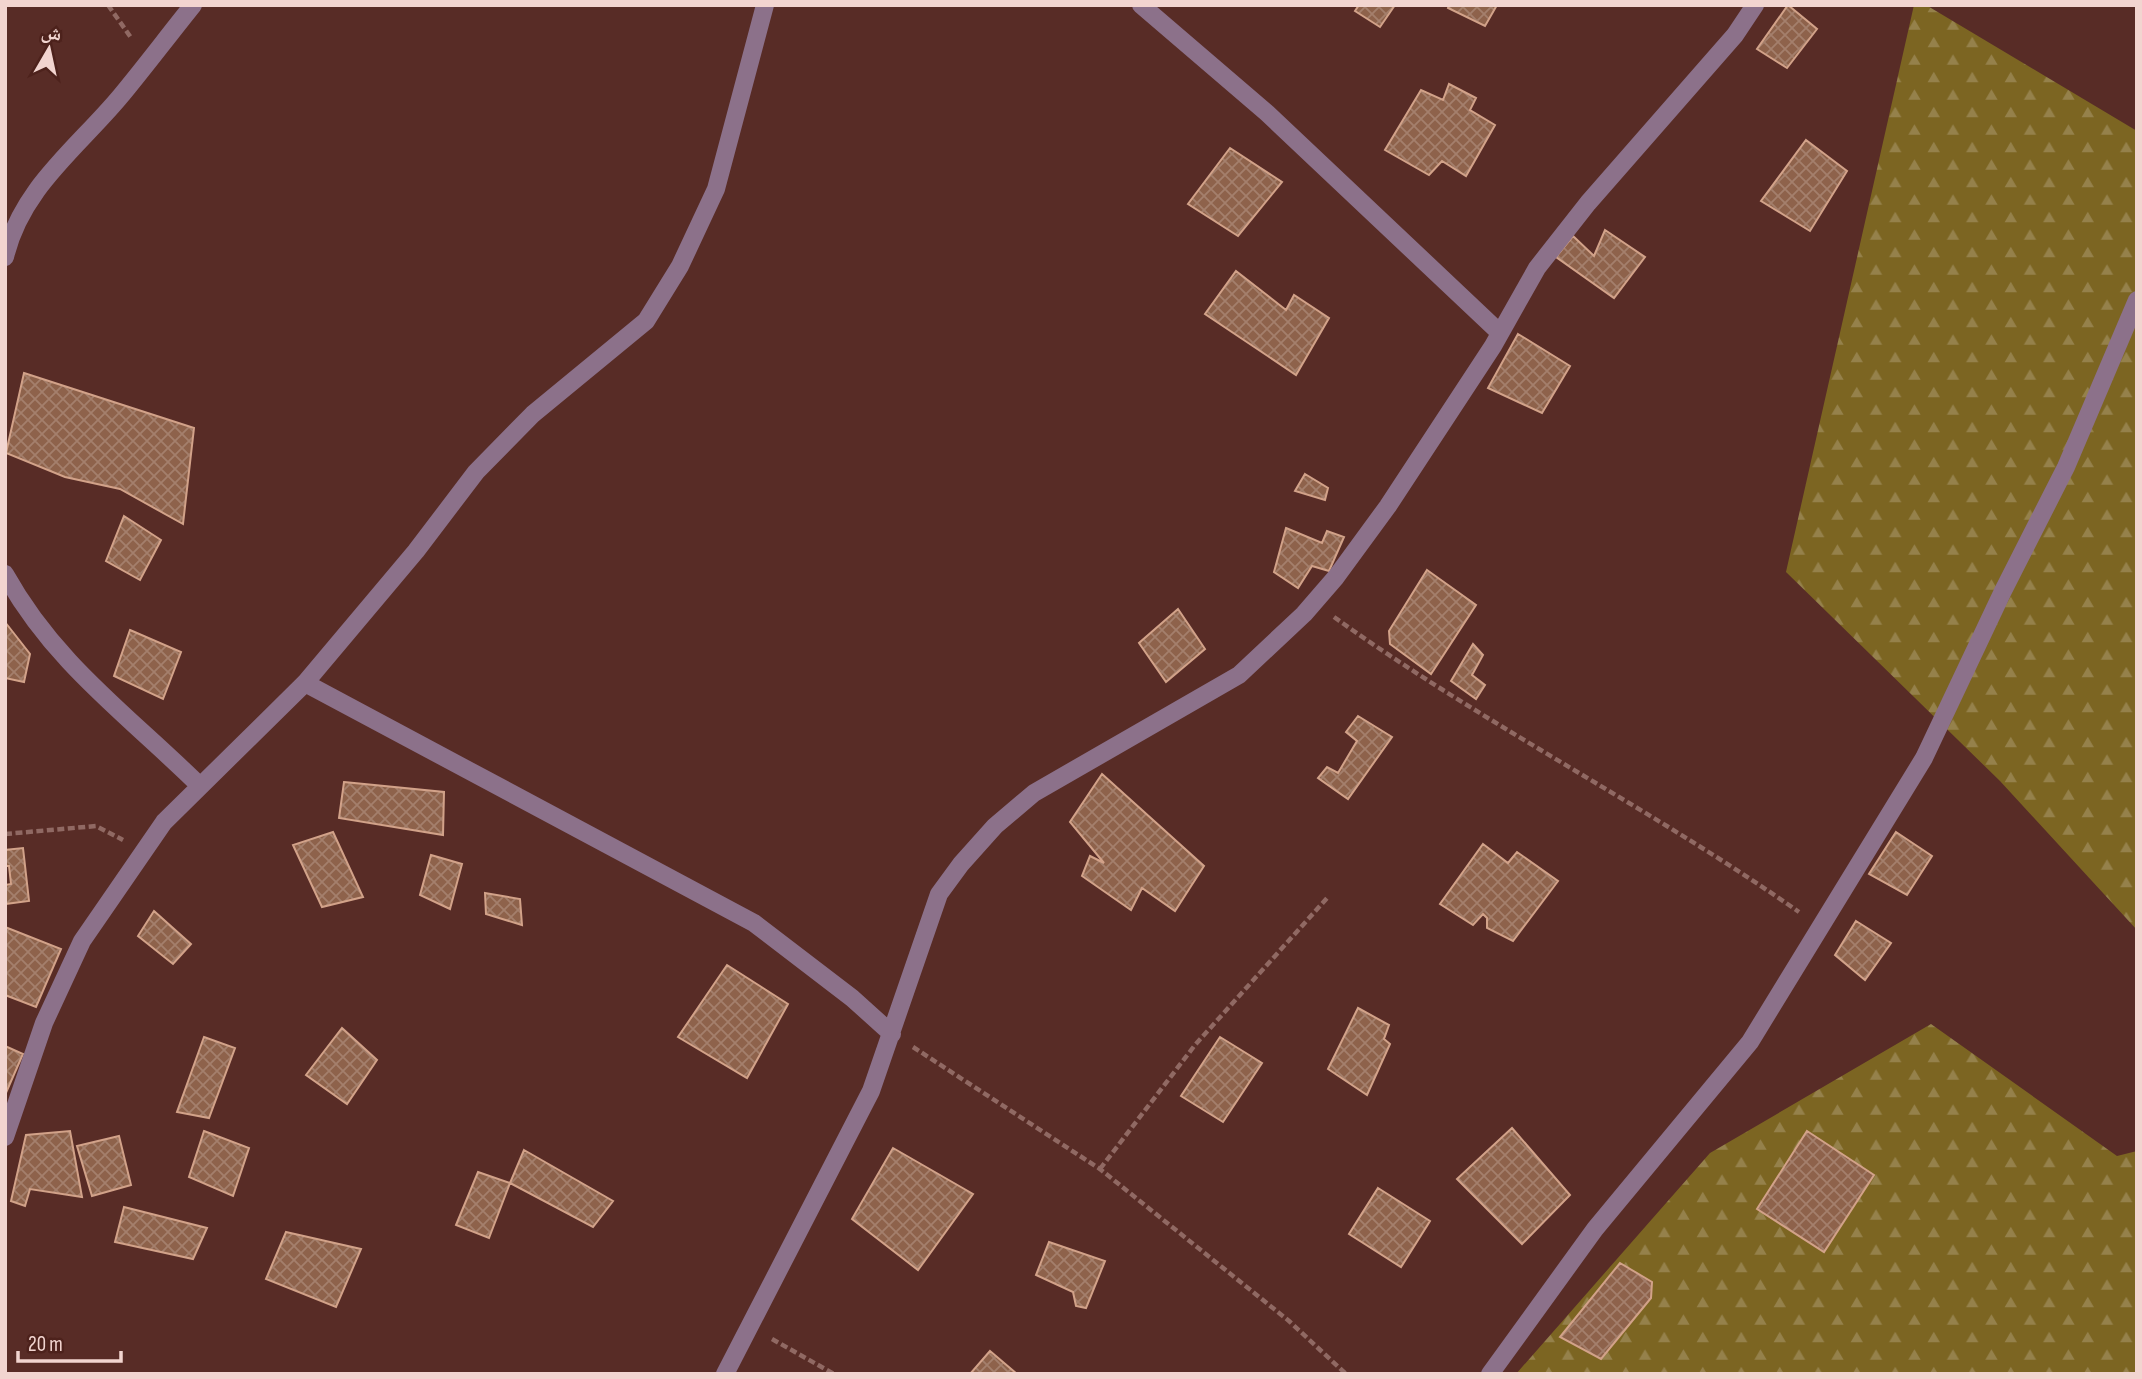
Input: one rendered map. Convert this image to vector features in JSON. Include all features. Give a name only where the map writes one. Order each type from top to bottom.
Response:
[{"type":"street","points":[[5,257],[11,230],[34,191],[150,59],[193,5]]},
{"type":"street","points":[[5,1137],[44,1023],[82,941],[164,822],[305,683],[416,551],[476,472],[533,415],[646,321],[680,266],[716,190],[765,5]]},
{"type":"street","points":[[1141,5],[1267,113],[1500,333]]},
{"type":"street","points":[[725,1374],[871,1091],[939,894],[995,826],[1034,793],[1080,764],[1239,675],[1313,603],[1388,506],[1500,333],[1537,268],[1588,203],[1735,35],[1755,5]]},
{"type":"street","points":[[1490,1374],[1595,1229],[1750,1042],[1924,758],[2003,591],[2066,467],[2137,300]]},
{"type":"street","points":[[5,574],[27,614],[69,665],[200,786]]},
{"type":"street","points":[[305,683],[754,923],[852,998],[892,1034]]},
{"type":"path","points":[[108,5],[121,26],[150,59]]},
{"type":"path","points":[[1313,603],[1396,662],[1755,881],[1821,927]]},
{"type":"path","points":[[5,834],[96,826],[144,850]]},
{"type":"path","points":[[1100,1169],[1195,1045],[1328,897]]},
{"type":"path","points":[[892,1034],[1100,1169],[1289,1321],[1346,1374]]},
{"type":"path","points":[[750,1327],[834,1374]]},
{"type":"green space","points":[[1914,5],[1926,5],[2137,131],[2137,930],[2000,781],[1786,572]]},
{"type":"green space","points":[[1931,1024],[2117,1156],[2137,1151],[2137,1374],[1516,1374],[1710,1153]]},
{"type":"building","points":[[1359,5],[1395,5],[1380,27],[1355,11]]},
{"type":"building","points":[[1449,5],[1497,5],[1485,26],[1448,8]]},
{"type":"building","points":[[1788,5],[1817,29],[1787,68],[1757,49]]},
{"type":"building","points":[[1449,84],[1476,98],[1470,110],[1495,125],[1466,176],[1442,161],[1429,175],[1385,150],[1421,90],[1443,100]]},
{"type":"building","points":[[1806,140],[1847,171],[1810,231],[1761,201]]},
{"type":"building","points":[[1230,148],[1282,182],[1238,236],[1188,204]]},
{"type":"building","points":[[1605,230],[1645,257],[1614,298],[1556,257],[1573,236],[1594,256]]},
{"type":"building","points":[[1236,271],[1286,310],[1294,295],[1329,318],[1296,375],[1205,314]]},
{"type":"building","points":[[1518,334],[1570,366],[1542,413],[1488,388]]},
{"type":"building","points":[[24,373],[194,428],[183,524],[120,489],[65,477],[6,453]]},
{"type":"building","points":[[1305,474],[1328,488],[1325,500],[1295,491]]},
{"type":"building","points":[[124,516],[161,540],[140,580],[106,561]]},
{"type":"building","points":[[1286,528],[1322,543],[1327,531],[1344,537],[1329,571],[1312,566],[1298,588],[1274,572]]},
{"type":"building","points":[[1427,570],[1476,605],[1431,674],[1390,644],[1389,631]]},
{"type":"building","points":[[1178,609],[1205,649],[1166,682],[1139,643]]},
{"type":"building","points":[[5,622],[30,654],[24,682],[5,678]]},
{"type":"building","points":[[130,630],[181,652],[163,699],[114,676]]},
{"type":"building","points":[[1473,644],[1483,655],[1472,675],[1485,685],[1476,699],[1451,681]]},
{"type":"building","points":[[1358,716],[1392,737],[1348,799],[1318,778],[1327,767],[1338,773],[1357,741],[1346,732]]},
{"type":"building","points":[[1102,774],[1204,866],[1175,911],[1142,888],[1131,910],[1082,876],[1090,856],[1104,863],[1070,822]]},
{"type":"building","points":[[344,782],[444,792],[443,835],[339,818]]},
{"type":"building","points":[[333,832],[363,897],[322,907],[293,845]]},
{"type":"building","points":[[1896,832],[1932,856],[1907,895],[1869,874]]},
{"type":"building","points":[[1483,844],[1508,863],[1517,852],[1558,881],[1513,941],[1487,928],[1487,918],[1483,914],[1473,925],[1440,904]]},
{"type":"building","points":[[23,848],[29,901],[5,904],[5,885],[11,884],[9,866],[5,866],[5,850]]},
{"type":"building","points":[[431,855],[462,864],[450,909],[420,895]]},
{"type":"building","points":[[485,893],[520,899],[522,925],[486,914]]},
{"type":"building","points":[[154,911],[191,944],[173,964],[138,936]]},
{"type":"building","points":[[1856,921],[1891,943],[1865,980],[1835,955]]},
{"type":"building","points":[[5,927],[61,949],[36,1007],[5,995]]},
{"type":"building","points":[[727,965],[788,1004],[747,1078],[678,1037]]},
{"type":"building","points":[[1358,1008],[1389,1025],[1384,1039],[1390,1044],[1367,1095],[1328,1069]]},
{"type":"building","points":[[342,1028],[377,1060],[347,1104],[306,1075]]},
{"type":"building","points":[[204,1037],[235,1048],[209,1118],[177,1112]]},
{"type":"building","points":[[1220,1037],[1262,1063],[1223,1122],[1181,1096]]},
{"type":"building","points":[[5,1046],[23,1054],[5,1095]]},
{"type":"building","points":[[1512,1128],[1570,1195],[1522,1244],[1457,1179]]},
{"type":"building","points":[[70,1131],[82,1197],[30,1189],[25,1206],[11,1201],[26,1135]]},
{"type":"building","points":[[204,1131],[249,1148],[233,1196],[189,1177]]},
{"type":"building","points":[[1807,1131],[1874,1175],[1824,1252],[1757,1209]]},
{"type":"building","points":[[119,1136],[131,1185],[92,1196],[77,1146]]},
{"type":"building","points":[[893,1148],[973,1194],[918,1270],[852,1219]]},
{"type":"building","points":[[524,1150],[613,1201],[593,1227],[510,1183]]},
{"type":"building","points":[[478,1172],[510,1183],[489,1238],[456,1225]]},
{"type":"building","points":[[1378,1188],[1430,1221],[1401,1267],[1349,1234]]},
{"type":"building","points":[[124,1207],[207,1228],[193,1259],[115,1242]]},
{"type":"building","points":[[286,1232],[361,1249],[336,1307],[266,1279]]},
{"type":"building","points":[[1049,1242],[1105,1261],[1086,1308],[1076,1306],[1073,1292],[1036,1275]]},
{"type":"building","points":[[1620,1263],[1652,1282],[1651,1298],[1601,1359],[1560,1337]]},
{"type":"building","points":[[990,1351],[1017,1374],[970,1374]]}]
